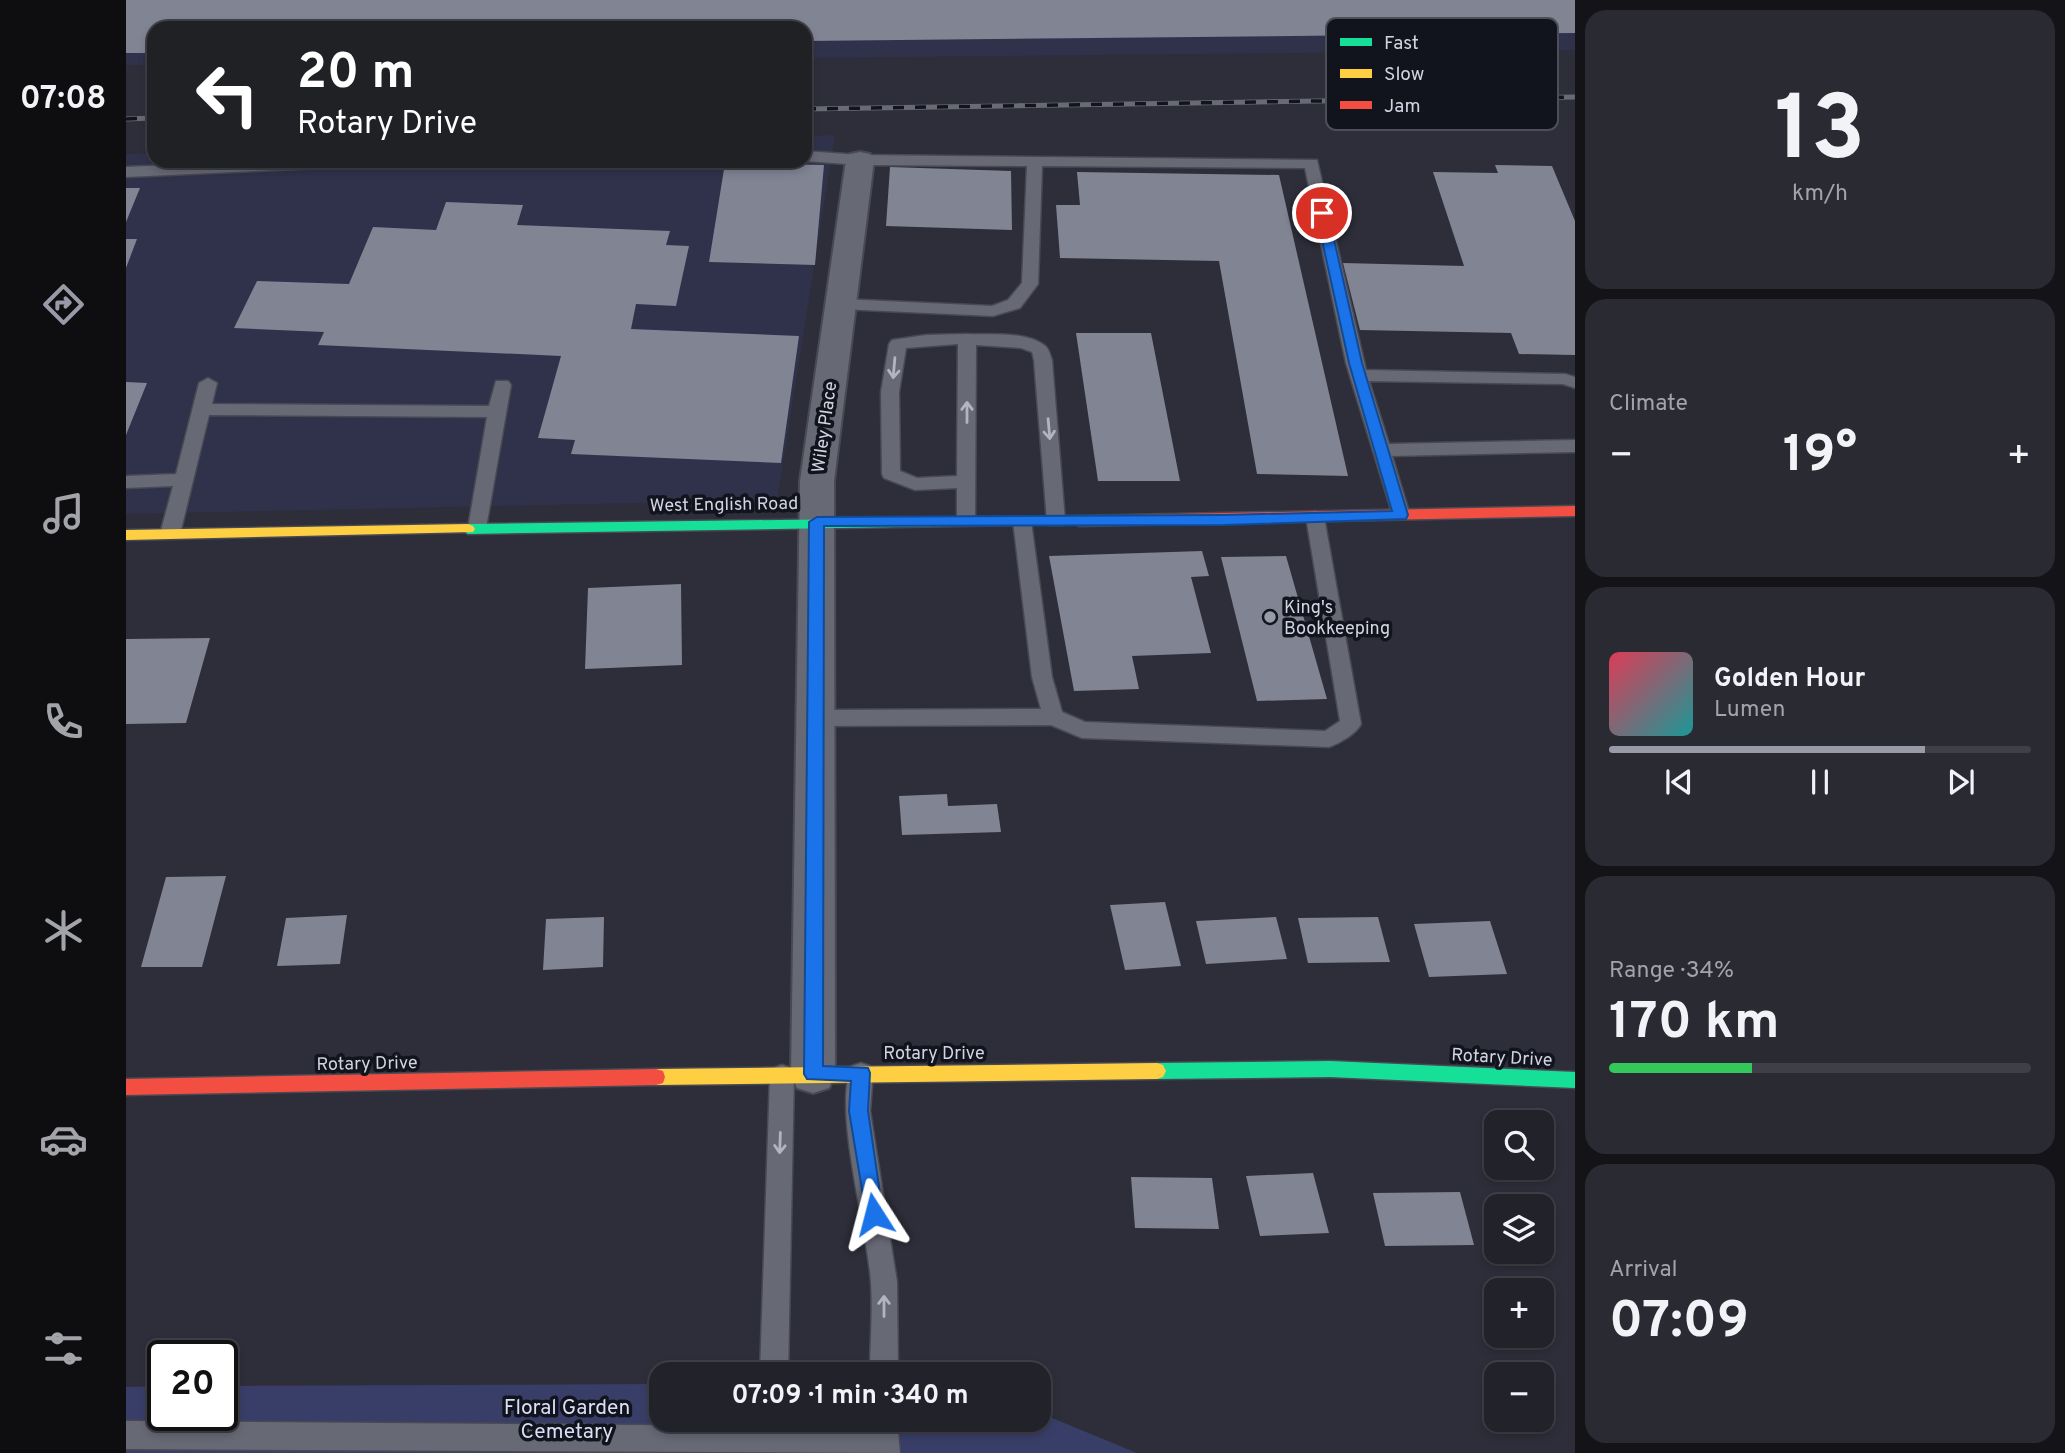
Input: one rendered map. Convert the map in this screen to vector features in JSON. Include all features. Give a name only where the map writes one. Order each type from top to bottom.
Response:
[{"type":"main road","name":"West English Road","points":[[126,535],[1575,511]]},
{"type":"main road","name":"Rotary Drive","points":[[126,1087],[861,1073],[1329,1069],[1575,1080]]},
{"type":"street","name":"Wiley Place","points":[[798,1074],[816,718],[817,481],[860,160]]},
{"type":"lane","points":[[812,157],[860,160],[1312,163],[1359,375],[1401,515]]},
{"type":"lane","points":[[841,304],[993,311],[1014,304],[1030,284],[1035,161]]},
{"type":"lane","points":[[126,172],[213,168]]},
{"type":"lane","points":[[966,521],[967,339]]},
{"type":"lane","points":[[966,481],[915,484],[891,474],[889,436],[894,358],[898,344],[967,339],[1024,343],[1039,349],[1043,360],[1056,521]]},
{"type":"lane","points":[[1359,375],[1565,379],[1575,383]]},
{"type":"lane","points":[[170,534],[208,383]]},
{"type":"lane","points":[[477,528],[502,385]]},
{"type":"lane","points":[[201,409],[497,412]]},
{"type":"lane","points":[[1381,450],[1575,446]]},
{"type":"lane","points":[[126,482],[184,480]]},
{"type":"lane","points":[[816,718],[1053,717],[1082,730],[1329,739],[1351,724],[1315,517]]},
{"type":"lane","points":[[1022,521],[1042,677],[1053,717]]},
{"type":"lane","points":[[861,1073],[858,1111],[884,1282],[884,1362]]},
{"type":"lane","points":[[775,1362],[798,1074]]},
{"type":"lane","points":[[126,1435],[884,1438]]},
{"type":"shaded area","points":[[126,0],[1575,0],[1575,50],[1558,50],[1558,18],[1326,18],[1326,53],[812,58],[812,21],[147,21],[147,65],[126,65]]},
{"type":"shaded area","points":[[835,135],[777,500],[126,514],[126,154],[147,153],[147,168],[812,168],[812,136]]},
{"type":"green space","name":"Floral Garden Cemetary","points":[[649,1384],[649,1432],[1051,1432],[1051,1418],[1137,1453],[126,1453],[126,1387],[147,1386],[147,1431],[238,1431],[238,1386]]},
{"type":"building","points":[[126,0],[1575,0],[1575,33],[1558,33],[1558,18],[1326,18],[1326,36],[812,41],[812,21],[147,21],[147,53],[126,53]]},
{"type":"building","points":[[812,165],[824,165],[815,265],[709,262],[724,168],[812,168]]},
{"type":"building","points":[[1495,165],[1552,166],[1575,221],[1575,355],[1519,354],[1511,333],[1360,330],[1343,263],[1464,266],[1433,172],[1498,173]]},
{"type":"building","points":[[890,167],[1011,171],[1012,230],[886,226]]},
{"type":"building","points":[[1077,172],[1279,175],[1348,476],[1257,474],[1219,261],[1060,258],[1056,205],[1080,205]]},
{"type":"building","points":[[126,188],[140,188],[126,222]]},
{"type":"building","points":[[446,202],[523,205],[517,225],[670,231],[666,245],[689,246],[676,306],[636,304],[631,329],[799,336],[781,463],[571,454],[575,440],[538,438],[561,356],[318,345],[324,332],[234,328],[257,281],[349,284],[373,227],[436,230]]},
{"type":"building","points":[[126,239],[137,239],[126,268]]},
{"type":"building","points":[[1076,333],[1151,333],[1180,481],[1098,481]]},
{"type":"building","points":[[126,382],[147,383],[126,435]]},
{"type":"building","points":[[1202,551],[1209,576],[1191,577],[1211,653],[1132,656],[1139,689],[1074,691],[1049,556]]},
{"type":"building","points":[[1286,556],[1327,699],[1257,701],[1221,557]]},
{"type":"building","points":[[681,584],[682,665],[585,669],[588,588]]},
{"type":"building","points":[[210,638],[186,723],[126,724],[126,639]]},
{"type":"building","points":[[947,794],[948,806],[997,804],[1001,832],[902,835],[899,796]]},
{"type":"building","points":[[226,876],[202,967],[141,967],[166,877]]},
{"type":"building","points":[[1165,902],[1181,966],[1125,970],[1110,905]]},
{"type":"building","points":[[347,915],[340,964],[277,966],[286,918]]},
{"type":"building","points":[[604,917],[603,967],[543,970],[546,919]]},
{"type":"building","points":[[1276,917],[1287,959],[1206,964],[1196,921]]},
{"type":"building","points":[[1378,917],[1390,962],[1308,963],[1298,918]]},
{"type":"building","points":[[1490,921],[1507,974],[1429,977],[1414,924]]},
{"type":"building","points":[[1313,1173],[1329,1233],[1260,1236],[1246,1176]]},
{"type":"building","points":[[1131,1177],[1212,1178],[1219,1229],[1135,1228]]},
{"type":"building","points":[[1460,1192],[1474,1245],[1385,1246],[1373,1193]]},
{"type":"railway","points":[[1558,97],[1575,97]]},
{"type":"railway","points":[[812,109],[1326,101]]},
{"type":"railway","points":[[126,119],[147,118]]},
{"type":"traffic: fast","points":[[468,529],[1079,521]]},
{"type":"traffic: fast","points":[[1157,1071],[1330,1069],[1575,1080]]},
{"type":"traffic: slow","points":[[126,535],[468,529]]},
{"type":"traffic: slow","points":[[656,1077],[1157,1071]]},
{"type":"traffic: jam","points":[[1079,521],[1575,511]]},
{"type":"traffic: jam","points":[[126,1087],[656,1077]]},
{"type":"place","name":"King's Bookkeeping","points":[[1270,617]]},
{"type":"route","points":[[874,1214],[858,1111],[861,1073],[813,1074],[817,522],[1224,520],[1401,515],[1355,363],[1322,213]]}]
